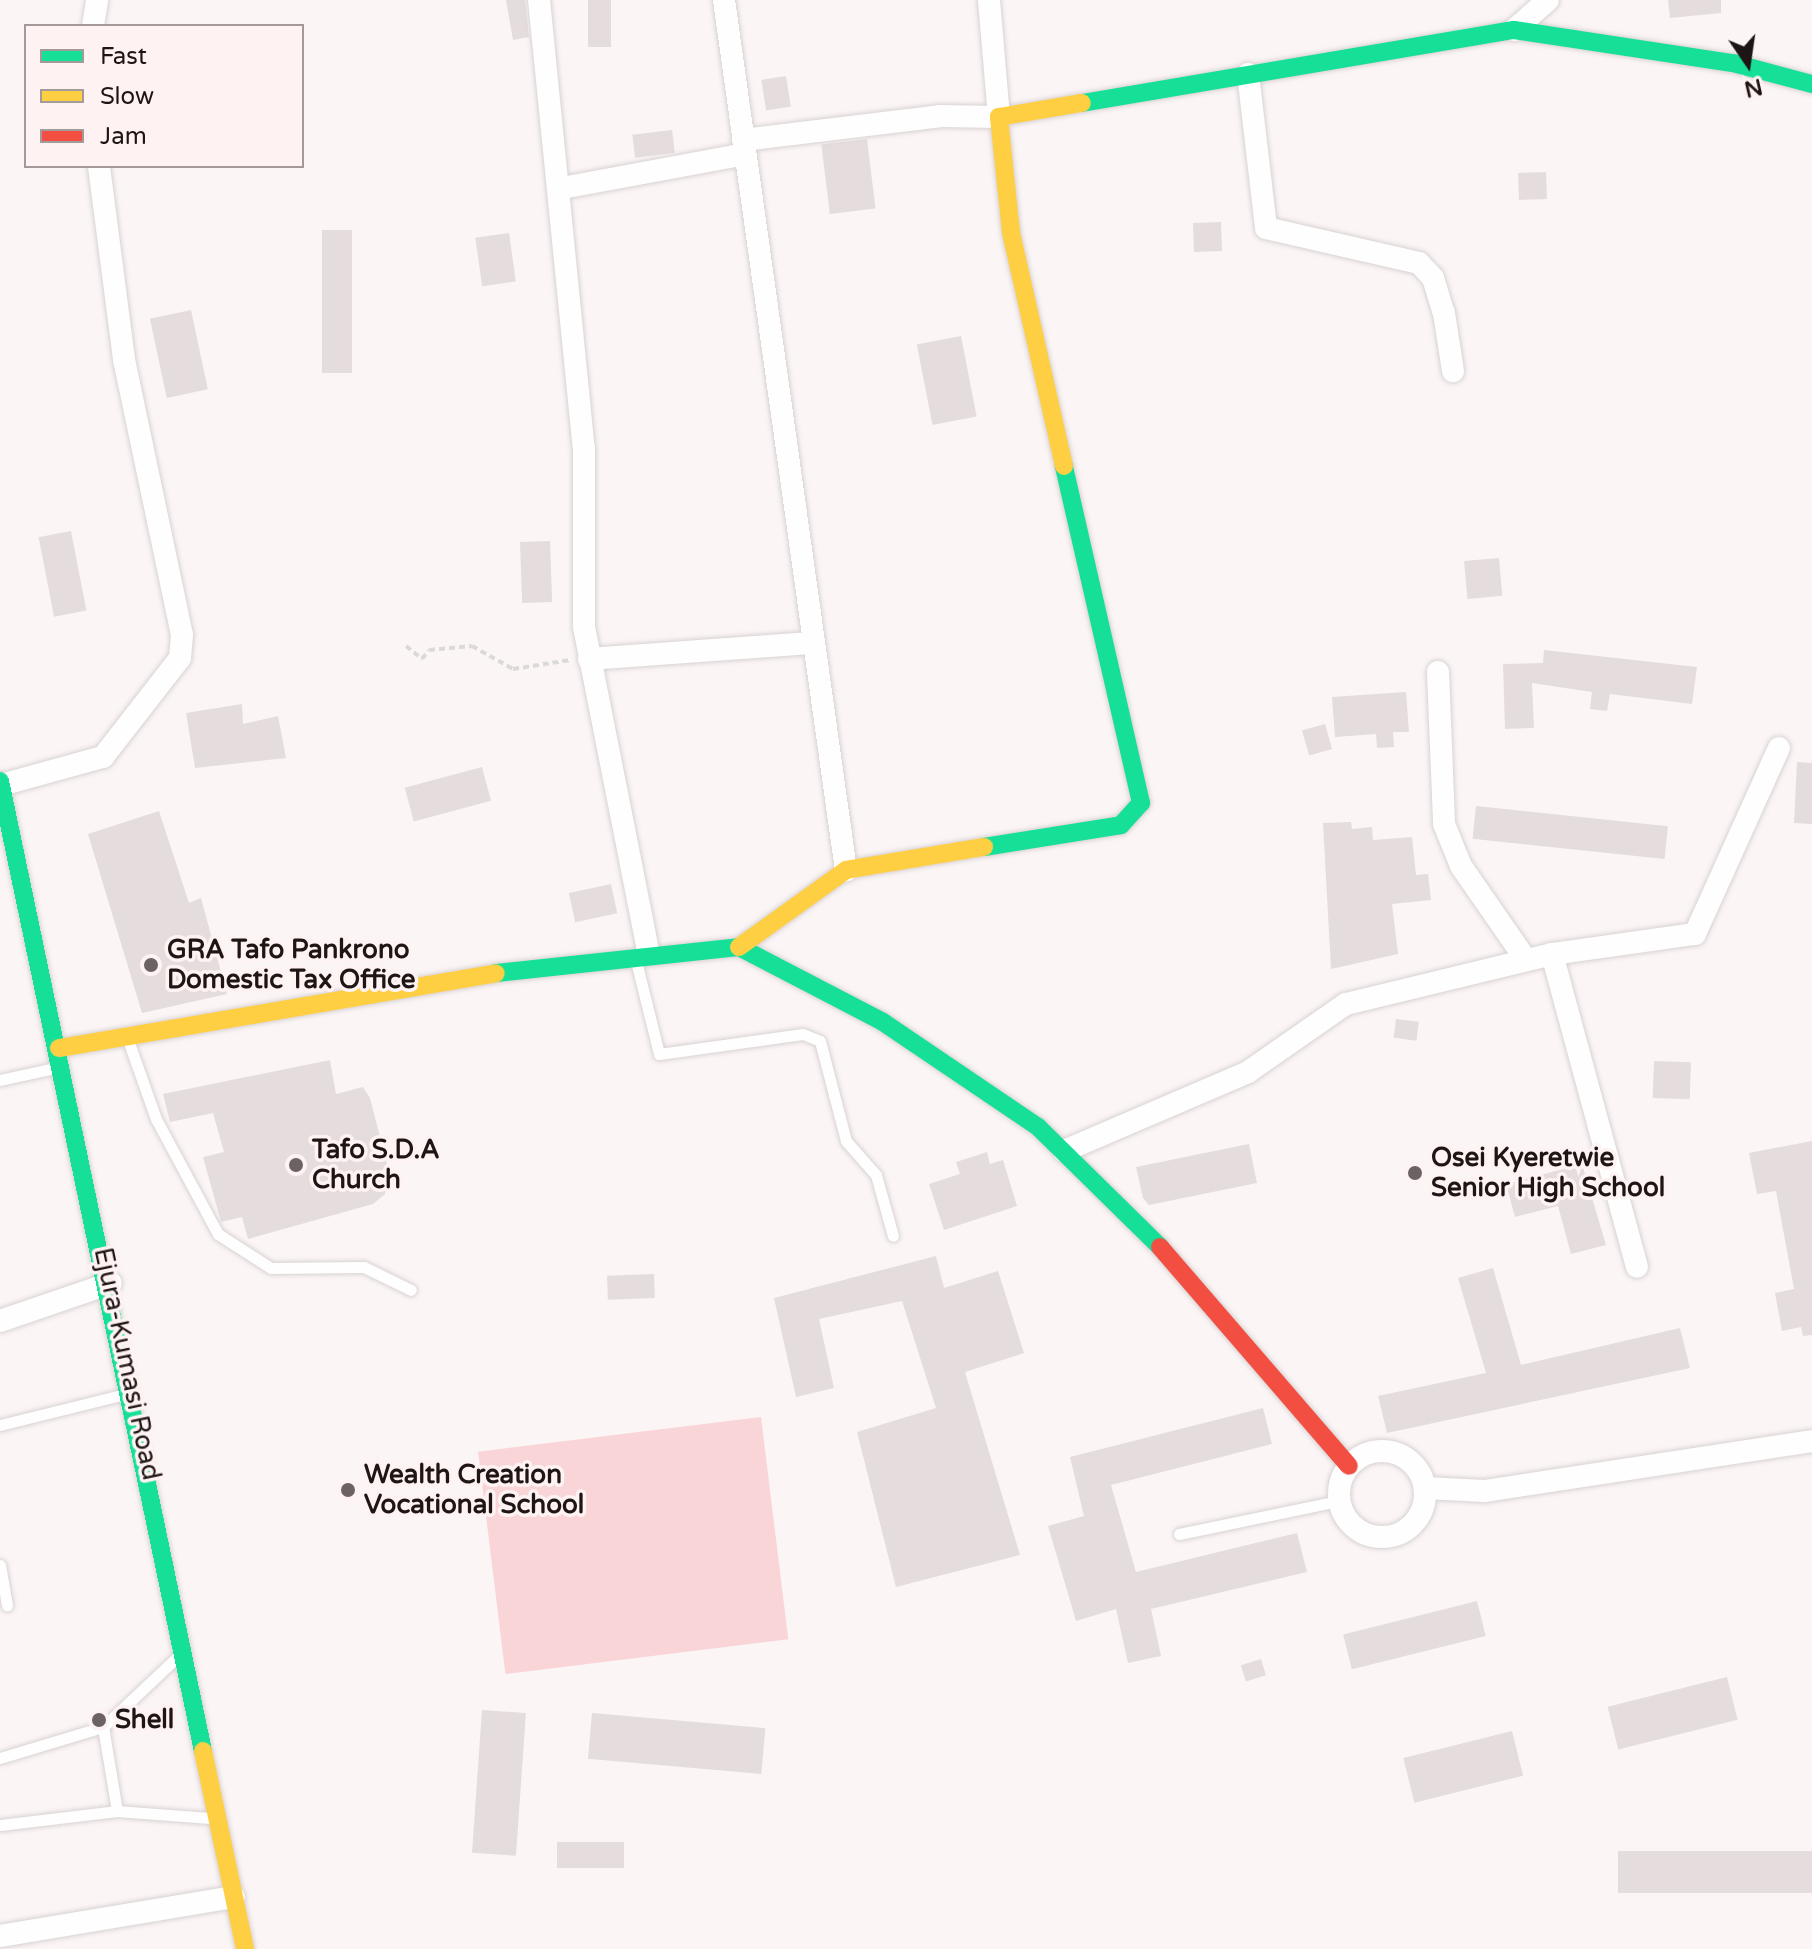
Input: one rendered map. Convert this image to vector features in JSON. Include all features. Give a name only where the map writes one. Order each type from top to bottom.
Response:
[{"type":"street","points":[[93,24],[97,0]]},
{"type":"street","points":[[539,0],[562,188],[584,448],[585,659],[641,952]]},
{"type":"street","points":[[724,0],[810,643],[846,870]]},
{"type":"street","points":[[739,947],[846,870],[1121,825],[1141,803],[1011,232],[989,0]]},
{"type":"street","points":[[1514,30],[1548,0]]},
{"type":"street","points":[[562,188],[744,147],[940,116],[999,117],[1514,30],[1733,63],[1812,84]]},
{"type":"street","points":[[1248,74],[1266,228],[1419,263],[1433,278],[1444,313],[1453,371]]},
{"type":"street","points":[[0,783],[103,757],[180,658],[182,635],[124,359],[99,168]]},
{"type":"street","points":[[585,659],[810,643]]},
{"type":"street","points":[[1438,672],[1444,824],[1461,866],[1526,960]]},
{"type":"street","points":[[1064,1151],[1248,1072],[1346,1004],[1552,954],[1695,934],[1779,748]]},
{"type":"street","name":"Ejura-Kumasi Road","points":[[0,783],[111,1283],[245,1949]]},
{"type":"street","points":[[61,1057],[128,1040],[387,988],[641,952],[739,947],[883,1022],[1064,1151],[1132,1214],[1349,1466]]},
{"type":"street","points":[[1552,954],[1637,1267]]},
{"type":"street","points":[[0,1321],[111,1283]]},
{"type":"street","points":[[1425,1488],[1485,1491],[1812,1441]]},
{"type":"street","points":[[1394,1452],[1415,1466],[1425,1488],[1415,1523],[1382,1538],[1349,1523],[1339,1501],[1349,1466],[1370,1453],[1394,1452]]},
{"type":"street","points":[[0,1936],[234,1897]]},
{"type":"lane","points":[[641,952],[659,1054],[803,1034],[820,1041],[846,1141],[876,1175],[893,1236]]},
{"type":"lane","points":[[128,1040],[156,1119],[218,1234],[271,1268],[364,1267],[411,1290]]},
{"type":"lane","points":[[0,1080],[61,1057]]},
{"type":"lane","points":[[0,1425],[133,1392]]},
{"type":"lane","points":[[1179,1534],[1339,1501]]},
{"type":"lane","points":[[0,1565],[7,1605]]},
{"type":"lane","points":[[0,1758],[103,1727],[184,1647]]},
{"type":"lane","points":[[103,1727],[117,1811]]},
{"type":"lane","points":[[0,1825],[117,1811],[218,1817]]},
{"type":"path","points":[[406,646],[422,659],[429,650],[472,646],[513,669],[585,659]]},
{"type":"shaded area","points":[[761,1417],[788,1639],[505,1674],[478,1452]]},
{"type":"building","points":[[506,0],[525,0],[529,37],[513,40]]},
{"type":"building","points":[[588,0],[611,0],[611,47],[588,47]]},
{"type":"building","points":[[1668,0],[1721,0],[1721,13],[1670,18]]},
{"type":"building","points":[[786,76],[791,107],[766,111],[761,80]]},
{"type":"building","points":[[672,130],[675,153],[635,158],[632,135]]},
{"type":"building","points":[[867,139],[876,208],[830,214],[821,145]]},
{"type":"building","points":[[1546,172],[1547,199],[1519,200],[1518,173]]},
{"type":"building","points":[[1221,222],[1222,251],[1194,252],[1193,223]]},
{"type":"building","points":[[322,230],[352,230],[352,373],[322,373]]},
{"type":"building","points":[[509,233],[516,282],[482,286],[475,238]]},
{"type":"building","points":[[191,310],[208,389],[167,398],[150,319]]},
{"type":"building","points":[[961,336],[977,416],[932,425],[917,345]]},
{"type":"building","points":[[71,531],[86,611],[54,617],[39,537]]},
{"type":"building","points":[[550,541],[552,602],[522,603],[520,542]]},
{"type":"building","points":[[1499,558],[1502,596],[1467,599],[1464,561]]},
{"type":"building","points":[[1544,650],[1697,667],[1692,704],[1610,694],[1607,711],[1590,709],[1592,692],[1532,683],[1534,728],[1505,729],[1503,664],[1543,663]]},
{"type":"building","points":[[1406,692],[1409,732],[1393,732],[1394,747],[1377,748],[1376,734],[1335,737],[1332,697]]},
{"type":"building","points":[[242,704],[243,724],[278,716],[286,758],[195,768],[186,713]]},
{"type":"building","points":[[1325,724],[1332,749],[1309,756],[1302,731]]},
{"type":"building","points":[[1797,762],[1812,763],[1812,824],[1794,823]]},
{"type":"building","points":[[482,767],[491,801],[414,822],[405,788]]},
{"type":"building","points":[[1476,806],[1668,826],[1664,859],[1473,839]]},
{"type":"building","points":[[159,811],[189,903],[201,898],[227,994],[142,1013],[88,834]]},
{"type":"building","points":[[1351,822],[1352,829],[1372,827],[1373,840],[1412,837],[1416,875],[1428,874],[1431,900],[1392,904],[1398,954],[1331,969],[1323,823]]},
{"type":"building","points":[[611,884],[617,913],[575,922],[569,893]]},
{"type":"building","points":[[1396,1019],[1419,1022],[1417,1041],[1394,1038]]},
{"type":"building","name":"Tafo S.D.A Church","points":[[330,1060],[336,1094],[363,1087],[370,1098],[389,1172],[385,1194],[373,1204],[248,1239],[242,1217],[221,1222],[203,1157],[224,1152],[213,1113],[170,1122],[163,1094]]},
{"type":"building","points":[[1654,1061],[1691,1062],[1690,1099],[1653,1098]]},
{"type":"building","points":[[1812,1141],[1812,1335],[1803,1336],[1801,1327],[1782,1331],[1775,1293],[1794,1289],[1776,1191],[1757,1194],[1749,1153]]},
{"type":"building","points":[[1249,1144],[1257,1183],[1149,1205],[1143,1198],[1136,1167]]},
{"type":"building","points":[[987,1152],[990,1164],[1003,1160],[1017,1206],[944,1230],[929,1184],[960,1174],[956,1162]]},
{"type":"building","points":[[1582,1164],[1606,1245],[1571,1254],[1558,1206],[1515,1217],[1506,1184]]},
{"type":"building","points":[[936,1256],[944,1288],[998,1271],[1024,1353],[965,1372],[1020,1555],[896,1587],[857,1432],[936,1408],[902,1301],[819,1319],[834,1388],[796,1397],[774,1298]]},
{"type":"building","points":[[1493,1268],[1521,1365],[1680,1328],[1690,1368],[1387,1433],[1378,1396],[1486,1373],[1458,1278]]},
{"type":"building","points":[[654,1274],[655,1298],[608,1300],[607,1276]]},
{"type":"building","points":[[1263,1408],[1272,1444],[1111,1485],[1136,1572],[1297,1533],[1307,1572],[1151,1609],[1161,1656],[1128,1663],[1116,1609],[1076,1621],[1048,1526],[1084,1516],[1070,1457]]},
{"type":"building","points":[[1477,1601],[1486,1636],[1352,1669],[1343,1634]]},
{"type":"building","points":[[1261,1659],[1266,1675],[1246,1681],[1241,1665]]},
{"type":"building","points":[[1727,1677],[1738,1720],[1618,1749],[1608,1707]]},
{"type":"building","points":[[482,1710],[526,1713],[516,1856],[472,1853]]},
{"type":"building","points":[[592,1713],[765,1728],[761,1774],[588,1759]]},
{"type":"building","points":[[1512,1731],[1523,1776],[1414,1803],[1403,1758]]},
{"type":"building","points":[[557,1842],[624,1842],[624,1868],[557,1868]]},
{"type":"building","points":[[1618,1851],[1812,1851],[1812,1893],[1618,1893]]},
{"type":"traffic: fast","points":[[1082,103],[1514,30],[1733,63],[1812,84]]},
{"type":"traffic: fast","points":[[984,847],[1121,825],[1141,803],[1064,466]]},
{"type":"traffic: fast","points":[[0,781],[203,1751]]},
{"type":"traffic: fast","points":[[496,973],[739,947],[883,1022],[1038,1127],[1160,1247]]},
{"type":"traffic: slow","points":[[1064,466],[1011,232],[999,117],[1082,103]]},
{"type":"traffic: slow","points":[[739,947],[846,870],[984,847]]},
{"type":"traffic: slow","points":[[59,1048],[496,973]]},
{"type":"traffic: slow","points":[[203,1751],[245,1949]]},
{"type":"traffic: jam","points":[[1160,1247],[1349,1466]]},
{"type":"place","name":"GRA Tafo Pankrono Domestic Tax Office","points":[[151,965]]},
{"type":"place","name":"Tafo S.D.A Church","points":[[296,1165]]},
{"type":"place","name":"Osei Kyeretwie Senior High School","points":[[1415,1173]]},
{"type":"place","name":"Wealth Creation Vocational School","points":[[348,1490]]},
{"type":"place","name":"Shell","points":[[99,1720]]}]
